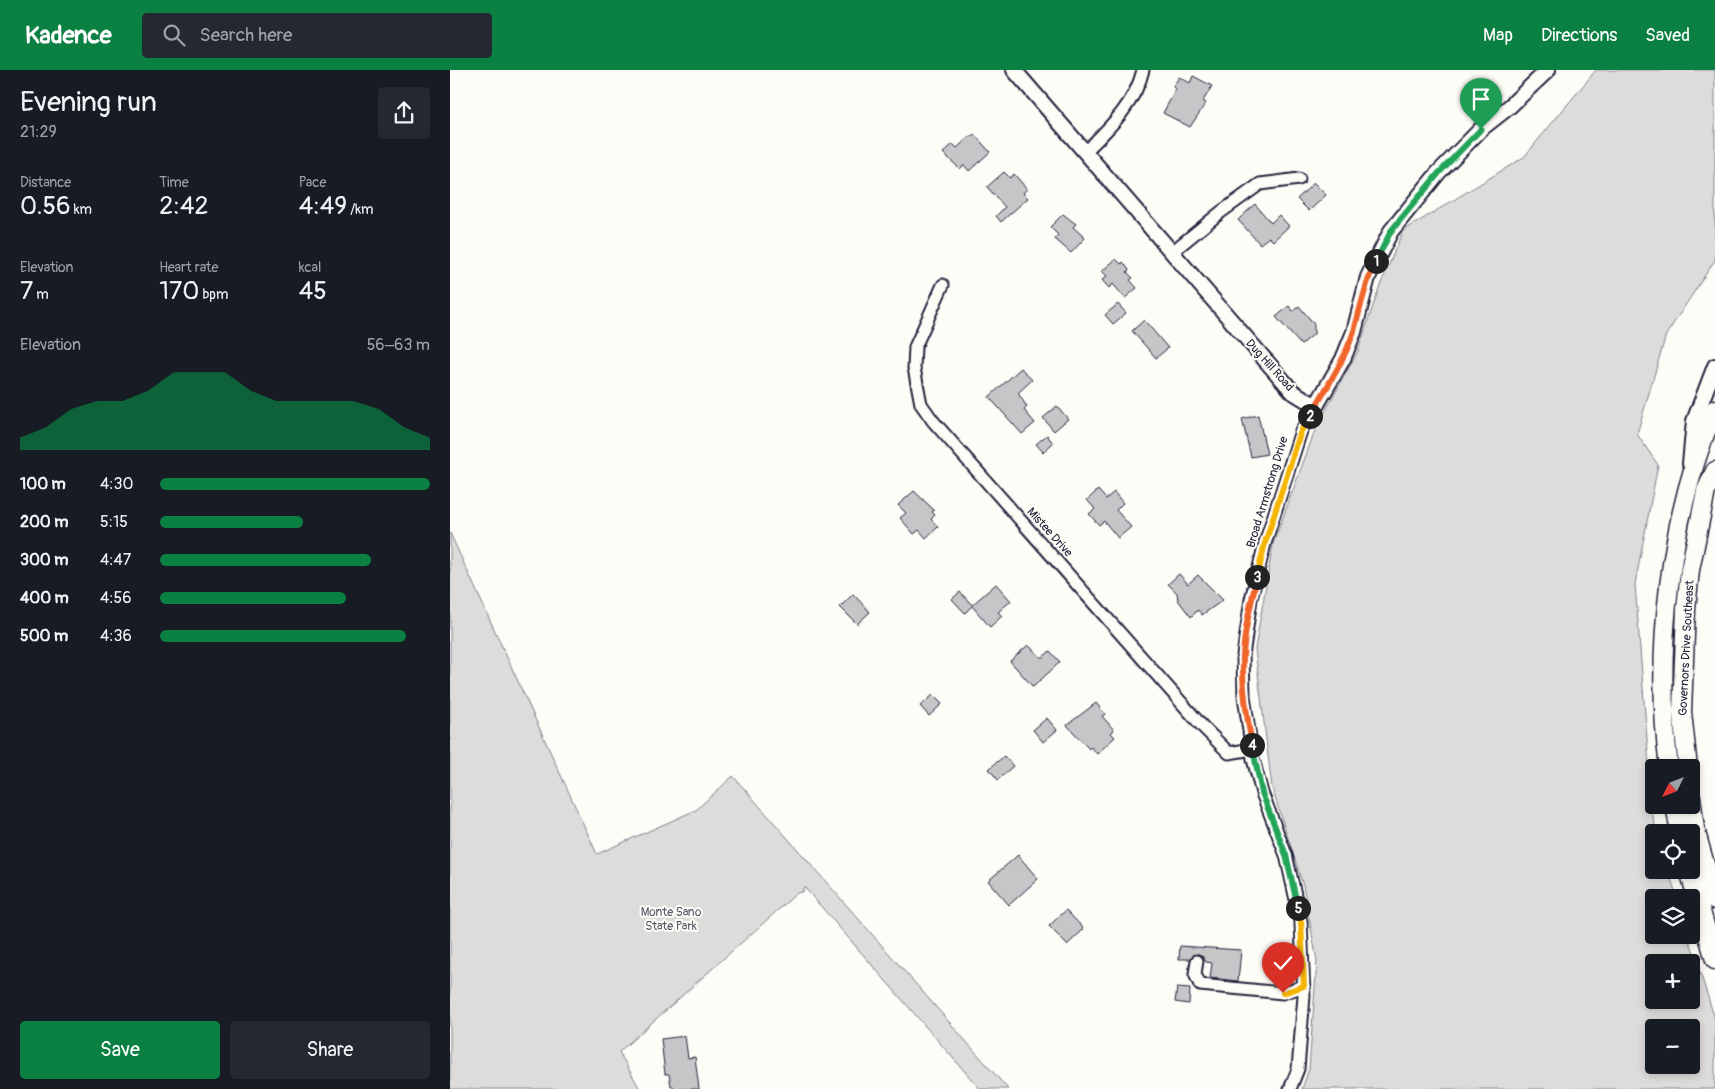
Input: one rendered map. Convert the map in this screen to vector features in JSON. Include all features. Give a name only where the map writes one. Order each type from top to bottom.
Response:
[{"type":"highway","name":"Governors Drive Southeast","points":[[1668,759],[1665,739],[1664,649],[1670,577],[1687,492],[1702,440],[1715,409]]},
{"type":"highway","name":"Governors Drive Southeast","points":[[1687,759],[1682,712],[1686,609],[1690,570],[1704,500],[1715,471]]},
{"type":"highway","points":[[1693,814],[1695,830],[1715,900]]},
{"type":"highway","points":[[1692,879],[1715,960]]},
{"type":"street","name":"Dug Hill Road","points":[[1014,70],[1293,392],[1316,406]]},
{"type":"street","points":[[1086,151],[1130,104],[1143,70]]},
{"type":"street","points":[[1316,406],[1343,358],[1354,332],[1368,277],[1391,231],[1456,154],[1481,129],[1510,107],[1548,70]]},
{"type":"street","points":[[1172,252],[1220,212],[1260,184],[1299,179]]},
{"type":"street","name":"Mistee Drive","points":[[943,285],[915,346],[914,368],[921,404],[1202,726],[1229,754],[1252,749]]},
{"type":"street","points":[[1687,492],[1694,421],[1715,366]]},
{"type":"street","name":"Broad Armstrong Drive","points":[[1290,1089],[1298,1069],[1304,986],[1301,922],[1286,855],[1262,793],[1252,749],[1244,696],[1243,656],[1251,599],[1265,543],[1301,431],[1316,406]]},
{"type":"street","points":[[1197,961],[1195,974],[1200,985],[1283,993],[1304,986]]},
{"type":"green space","points":[[1596,70],[1715,70],[1715,260],[1666,335],[1637,434],[1658,465],[1635,584],[1649,759],[1645,759],[1645,814],[1653,814],[1655,824],[1645,824],[1645,879],[1671,879],[1674,889],[1645,889],[1645,944],[1691,944],[1694,954],[1645,954],[1645,1009],[1700,1009],[1700,972],[1715,1019],[1715,1089],[1302,1089],[1309,1069],[1317,961],[1303,885],[1272,788],[1255,649],[1273,544],[1316,428],[1358,351],[1379,288],[1403,231],[1524,157]]},
{"type":"green space","name":"Monte Sano State Park","points":[[450,533],[597,854],[696,810],[733,776],[1008,1089],[980,1089],[804,887],[802,889],[804,891],[797,893],[619,1052],[640,1089],[450,1089]]},
{"type":"building","points":[[1193,76],[1212,86],[1203,101],[1206,103],[1190,127],[1163,113],[1176,89],[1173,87],[1179,77],[1190,83]]},
{"type":"building","points":[[974,134],[990,152],[969,171],[964,165],[960,169],[943,153],[953,144],[957,148]]},
{"type":"building","points":[[1004,172],[1010,178],[1014,174],[1027,189],[1023,193],[1028,198],[1001,222],[996,216],[1005,207],[987,187]]},
{"type":"building","points":[[1314,183],[1326,195],[1309,211],[1297,199]]},
{"type":"building","points":[[1255,204],[1271,223],[1279,215],[1289,226],[1273,241],[1269,237],[1260,244],[1238,220]]},
{"type":"building","points":[[1063,214],[1076,224],[1073,227],[1085,238],[1071,253],[1055,239],[1058,235],[1050,227]]},
{"type":"building","points":[[1116,259],[1121,264],[1123,262],[1129,270],[1127,272],[1133,278],[1130,280],[1137,288],[1125,298],[1113,284],[1109,288],[1102,280],[1107,276],[1102,271]]},
{"type":"building","points":[[1118,304],[1126,313],[1113,324],[1105,315]]},
{"type":"building","points":[[1289,306],[1293,311],[1299,306],[1314,324],[1314,334],[1301,345],[1276,317]]},
{"type":"building","points":[[1144,320],[1168,348],[1156,358],[1132,331]]},
{"type":"building","points":[[1021,368],[1032,380],[1018,393],[1027,407],[1024,410],[1035,423],[1022,434],[989,397]]},
{"type":"building","points":[[1057,406],[1068,419],[1054,431],[1043,418]]},
{"type":"building","points":[[1258,415],[1267,454],[1251,457],[1242,419]]},
{"type":"building","points":[[1047,435],[1053,443],[1043,452],[1036,444]]},
{"type":"building","points":[[1098,490],[1106,499],[1114,492],[1123,503],[1116,510],[1131,527],[1118,538],[1104,521],[1099,525],[1089,514],[1095,509],[1087,500]]},
{"type":"building","points":[[914,491],[934,510],[932,512],[935,515],[931,519],[938,527],[926,538],[919,530],[914,534],[900,518],[906,513],[898,505]]},
{"type":"building","points":[[1179,574],[1188,584],[1198,575],[1223,600],[1202,615],[1198,610],[1191,617],[1178,600],[1177,593],[1168,584]]},
{"type":"building","points":[[996,584],[1011,601],[998,612],[1002,616],[990,627],[972,606],[965,613],[952,599],[960,592],[972,605]]},
{"type":"building","points":[[853,594],[870,612],[857,624],[840,607]]},
{"type":"building","points":[[1028,645],[1042,658],[1050,651],[1060,662],[1033,687],[1010,661]]},
{"type":"building","points":[[933,695],[942,704],[929,716],[920,706]]},
{"type":"building","points":[[1096,703],[1105,714],[1102,716],[1114,730],[1111,733],[1115,737],[1097,754],[1091,747],[1089,749],[1067,725]]},
{"type":"building","points":[[1047,718],[1057,730],[1043,742],[1033,730]]},
{"type":"building","points":[[1004,756],[1013,766],[998,780],[989,769]]},
{"type":"building","points":[[1018,855],[1038,879],[1009,905],[988,881]]},
{"type":"building","points":[[1066,910],[1084,929],[1067,945],[1049,926]]},
{"type":"building","points":[[1180,946],[1241,950],[1238,981],[1210,978],[1212,963],[1206,962],[1198,954],[1190,959],[1179,959]]},
{"type":"building","points":[[1177,988],[1190,989],[1189,1004],[1175,1002]]},
{"type":"building","points":[[685,1036],[688,1058],[695,1057],[699,1089],[674,1089],[671,1086],[669,1074],[665,1074],[661,1039]]},
{"type":"route","points":[[1283,993],[1304,986],[1301,922],[1286,855],[1262,793],[1254,759],[1244,696],[1243,656],[1251,599],[1265,543],[1301,431],[1343,358],[1354,332],[1368,277],[1391,231],[1438,174],[1481,129]]}]
